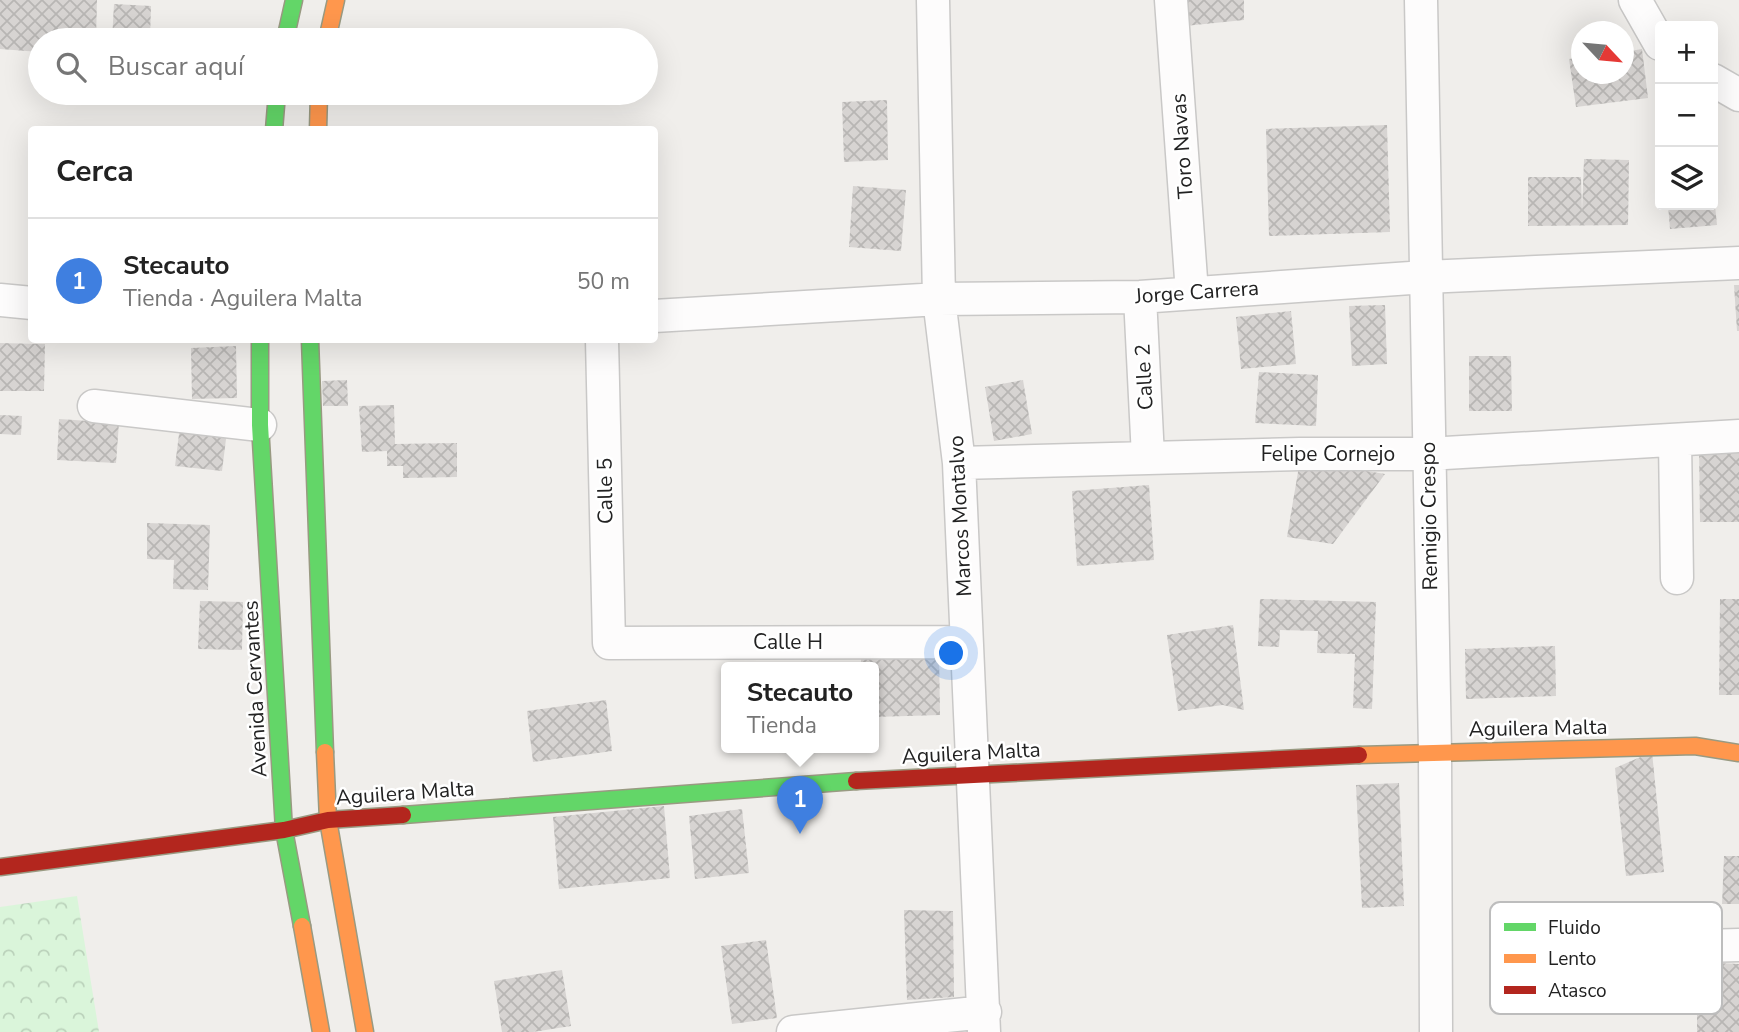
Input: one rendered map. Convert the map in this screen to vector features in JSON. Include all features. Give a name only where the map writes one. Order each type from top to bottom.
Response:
[{"type":"street","points":[[288,28],[294,0]]},
{"type":"street","points":[[330,28],[336,0]]},
{"type":"street","name":"Marcos Montalvo","points":[[933,0],[939,299],[959,463],[984,1022]]},
{"type":"street","name":"Toro Navas","points":[[1171,0],[1192,293]]},
{"type":"street","name":"Remigio Crespo","points":[[1421,0],[1435,751],[1436,1032]]},
{"type":"street","points":[[1635,0],[1655,35]]},
{"type":"street","points":[[1718,83],[1739,95]]},
{"type":"street","points":[[274,126],[276,105]]},
{"type":"street","points":[[318,126],[319,105]]},
{"type":"street","name":"Jorge Carrera","points":[[658,316],[939,299],[1140,297],[1425,277],[1739,263]]},
{"type":"street","name":"Calle 2","points":[[1140,297],[1149,457]]},
{"type":"street","points":[[0,300],[28,303]]},
{"type":"street","name":"Avenida Cervantes","points":[[260,343],[260,425],[285,830],[321,1032]]},
{"type":"street","points":[[310,343],[328,820],[365,1032]]},
{"type":"street","name":"Calle 5","points":[[602,343],[609,643]]},
{"type":"street","points":[[94,406],[260,425]]},
{"type":"street","name":"Felipe Cornejo","points":[[959,463],[1149,457],[1428,454],[1739,436]]},
{"type":"street","points":[[1675,440],[1677,578]]},
{"type":"street","name":"Calle H","points":[[609,643],[966,642]]},
{"type":"street","name":"Aguilera Malta","points":[[0,867],[285,830],[328,820],[971,772],[1435,751],[1695,746],[1739,753]]},
{"type":"street","points":[[793,1032],[984,1022]]},
{"type":"green space","points":[[77,896],[99,1032],[0,1032],[0,907]]},
{"type":"building","points":[[0,0],[97,0],[96,28],[28,28],[28,51],[0,49]]},
{"type":"building","points":[[1185,0],[1244,0],[1244,20],[1185,26]]},
{"type":"building","points":[[114,4],[151,6],[150,28],[113,28]]},
{"type":"building","points":[[1642,49],[1648,98],[1576,107],[1573,84],[1634,84],[1634,50]]},
{"type":"building","points":[[887,100],[888,160],[844,162],[842,102]]},
{"type":"building","points":[[1387,125],[1390,232],[1269,236],[1266,129]]},
{"type":"building","points":[[1584,159],[1629,160],[1628,225],[1528,226],[1528,177],[1581,177],[1582,212]]},
{"type":"building","points":[[853,186],[906,190],[901,251],[849,247]]},
{"type":"building","points":[[1668,210],[1715,210],[1717,225],[1670,229]]},
{"type":"building","points":[[1734,285],[1739,285],[1739,331],[1737,331]]},
{"type":"building","points":[[1385,305],[1387,364],[1352,366],[1349,306]]},
{"type":"building","points":[[1291,311],[1296,364],[1241,369],[1236,317]]},
{"type":"building","points":[[0,343],[45,344],[44,391],[0,391]]},
{"type":"building","points":[[236,346],[237,398],[192,399],[191,348]]},
{"type":"building","points":[[1469,356],[1511,356],[1512,411],[1469,411]]},
{"type":"building","points":[[1259,372],[1318,375],[1316,426],[1255,423]]},
{"type":"building","points":[[347,380],[348,406],[323,406],[322,381]]},
{"type":"building","points":[[1023,380],[1032,434],[994,441],[985,387]]},
{"type":"building","points":[[394,405],[395,444],[457,443],[457,477],[403,478],[403,466],[387,466],[387,451],[362,452],[359,406]]},
{"type":"building","points":[[0,415],[22,416],[21,435],[0,434]]},
{"type":"building","points":[[59,419],[119,423],[116,463],[57,460]]},
{"type":"building","points":[[180,426],[227,431],[222,471],[175,466]]},
{"type":"building","points":[[1699,447],[1739,447],[1739,522],[1700,522]]},
{"type":"building","points":[[1300,460],[1385,474],[1333,544],[1287,537]]},
{"type":"building","points":[[1149,485],[1154,560],[1077,566],[1072,491]]},
{"type":"building","points":[[147,523],[210,525],[208,590],[173,589],[174,560],[147,559]]},
{"type":"building","points":[[1260,599],[1376,602],[1372,709],[1353,708],[1355,654],[1317,653],[1318,631],[1280,630],[1279,647],[1258,646]]},
{"type":"building","points":[[1720,599],[1739,599],[1739,695],[1719,695]]},
{"type":"building","points":[[200,601],[243,602],[242,650],[198,649]]},
{"type":"building","points":[[1233,625],[1244,710],[1223,705],[1178,711],[1167,635]]},
{"type":"building","points":[[1555,646],[1556,696],[1466,699],[1465,649]]},
{"type":"building","points":[[939,654],[940,715],[879,717],[879,662],[861,662],[861,655]]},
{"type":"building","points":[[606,700],[612,751],[533,762],[527,711]]},
{"type":"building","points":[[1652,752],[1664,872],[1626,876],[1615,768]]},
{"type":"building","points":[[1399,783],[1404,906],[1362,908],[1356,785]]},
{"type":"building","points":[[664,806],[670,878],[559,889],[553,817]]},
{"type":"building","points":[[742,809],[749,873],[695,879],[689,816]]},
{"type":"building","points":[[1724,856],[1739,856],[1739,904],[1722,904]]},
{"type":"building","points":[[904,910],[953,911],[954,997],[907,1000]]},
{"type":"building","points":[[766,940],[777,1018],[732,1024],[721,946]]},
{"type":"building","points":[[1722,963],[1739,964],[1739,1032],[1697,1032],[1697,1014],[1722,1014]]},
{"type":"building","points":[[562,970],[571,1026],[533,1032],[502,1032],[494,981]]},
{"type":"traffic: fast","points":[[288,28],[294,0]]},
{"type":"traffic: fast","points":[[274,126],[276,105]]},
{"type":"traffic: fast","points":[[260,343],[260,425],[284,830],[302,926]]},
{"type":"traffic: fast","points":[[310,343],[325,752]]},
{"type":"traffic: fast","points":[[403,815],[856,781]]},
{"type":"traffic: slow","points":[[330,28],[336,0]]},
{"type":"traffic: slow","points":[[318,126],[319,105]]},
{"type":"traffic: slow","points":[[1359,755],[1695,746],[1739,753]]},
{"type":"traffic: slow","points":[[325,752],[328,820],[365,1032]]},
{"type":"traffic: slow","points":[[302,926],[321,1032]]},
{"type":"traffic: jam","points":[[856,781],[1359,755]]},
{"type":"traffic: jam","points":[[0,867],[284,830],[328,820],[403,815]]},
{"type":"place","name":"Stecauto","points":[[800,834]]}]
